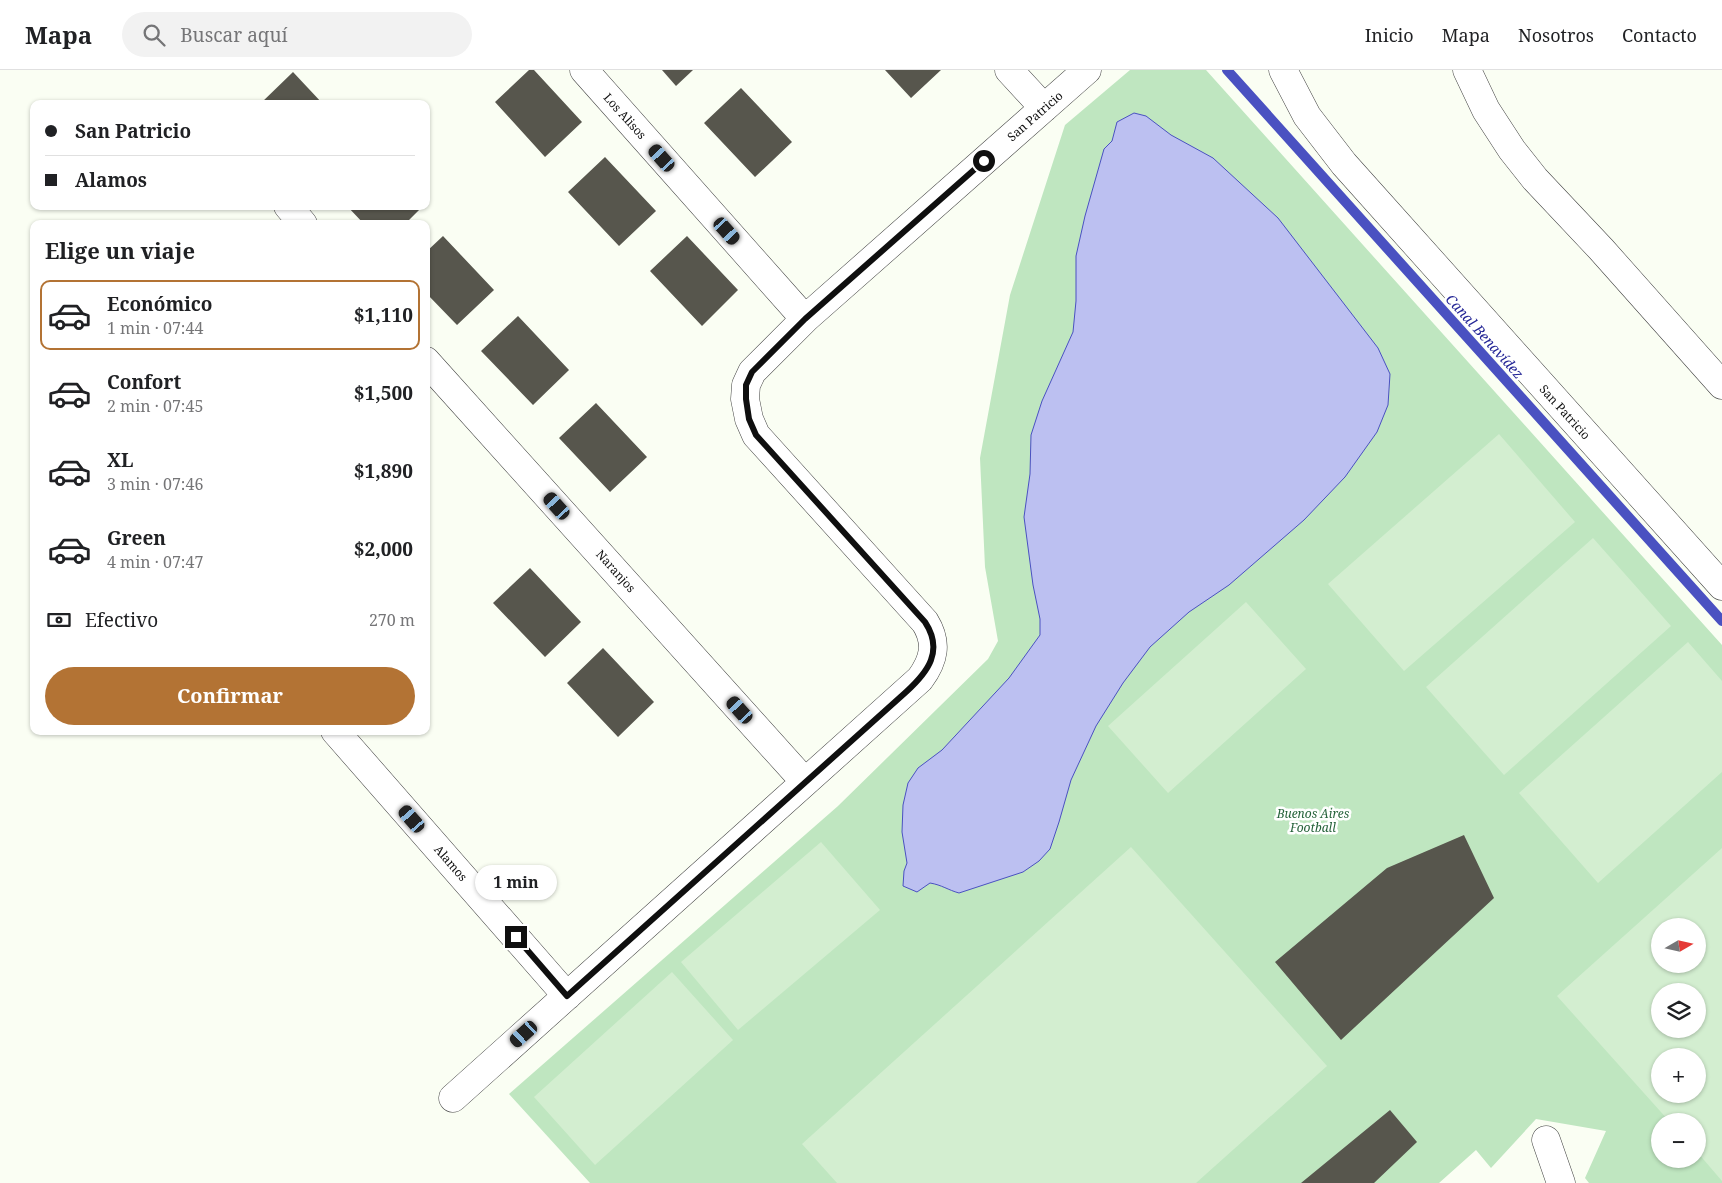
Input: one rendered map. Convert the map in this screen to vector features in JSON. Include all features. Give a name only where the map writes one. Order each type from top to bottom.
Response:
[{"type":"street","name":"Los Alisos","points":[[584,70],[805,319]]},
{"type":"street","points":[[1009,70],[1044,108]]},
{"type":"street","name":"San Patricio","points":[[453,1098],[920,679],[930,662],[933,646],[931,632],[925,622],[756,435],[749,419],[746,385],[752,372],[805,319],[1087,70]]},
{"type":"street","name":"San Patricio","points":[[1283,70],[1307,116],[1344,164],[1722,586]]},
{"type":"street","points":[[1467,70],[1486,110],[1512,150],[1535,179],[1722,386]]},
{"type":"street","points":[[291,210],[300,220]]},
{"type":"street","name":"Naranjos","points":[[430,365],[805,782]]},
{"type":"street","name":"Alamos","points":[[339,735],[567,996]]},
{"type":"street","points":[[1546,1140],[1561,1183]]},
{"type":"green space","name":"Buenos Aires Football","points":[[1130,70],[1206,70],[1722,645],[1722,1183],[1589,1183],[1585,1178],[1606,1131],[1536,1119],[1491,1168],[1476,1150],[1439,1183],[590,1183],[509,1094],[838,806],[988,659],[998,641],[985,567],[980,458],[1010,295],[1065,125]]},
{"type":"green space","points":[[1499,434],[1575,522],[1404,671],[1328,584]]},
{"type":"green space","points":[[1593,538],[1671,626],[1504,775],[1426,687]]},
{"type":"green space","points":[[1246,602],[1306,669],[1168,793],[1108,726]]},
{"type":"green space","points":[[1688,642],[1722,681],[1722,772],[1598,883],[1519,793]]},
{"type":"green space","points":[[821,842],[880,910],[738,1030],[681,962]]},
{"type":"green space","points":[[1131,847],[1327,1066],[1196,1183],[837,1183],[802,1144]]},
{"type":"green space","points":[[1722,848],[1722,1181],[1706,1162],[1706,1113],[1662,1113],[1653,1103],[1706,1103],[1706,1048],[1651,1048],[1651,1101],[1557,996]]},
{"type":"green space","points":[[672,972],[733,1040],[595,1165],[534,1097]]},
{"type":"water","points":[[1134,113],[1146,116],[1171,135],[1213,158],[1278,218],[1378,348],[1390,374],[1388,405],[1377,432],[1345,477],[1304,520],[1229,585],[1189,612],[1150,647],[1123,683],[1096,726],[1071,780],[1050,849],[1039,861],[1023,872],[959,893],[930,883],[917,892],[903,886],[904,871],[907,863],[902,832],[903,805],[908,783],[918,768],[942,750],[1009,678],[1040,635],[1040,619],[1033,585],[1024,517],[1030,474],[1031,435],[1042,401],[1073,332],[1076,301],[1076,256],[1104,149],[1112,141],[1117,122]]},
{"type":"building","points":[[529,70],[534,70],[582,122],[545,157],[495,102]]},
{"type":"building","points":[[662,70],[693,70],[676,86]]},
{"type":"building","points":[[885,70],[941,70],[911,98]]},
{"type":"building","points":[[293,72],[319,100],[264,100]]},
{"type":"building","points":[[741,88],[792,142],[755,177],[704,123]]},
{"type":"building","points":[[605,157],[656,211],[619,246],[568,192]]},
{"type":"building","points":[[351,210],[419,210],[409,220],[360,220]]},
{"type":"building","points":[[443,236],[494,290],[457,325],[430,297],[430,248]]},
{"type":"building","points":[[687,236],[738,290],[702,326],[650,271]]},
{"type":"building","points":[[518,316],[569,370],[533,405],[481,351]]},
{"type":"building","points":[[596,403],[647,457],[610,492],[559,438]]},
{"type":"building","points":[[530,568],[581,622],[545,657],[493,603]]},
{"type":"building","points":[[603,648],[654,702],[618,737],[567,683]]},
{"type":"building","points":[[1464,835],[1494,898],[1341,1040],[1275,962],[1387,868]]},
{"type":"building","points":[[1390,1110],[1417,1142],[1374,1183],[1301,1183]]},
{"type":"waterway","name":"Canal Benavídez","points":[[1227,70],[1722,621]]},
{"type":"route","points":[[516,937],[567,996],[906,692],[926,671],[933,646],[931,632],[925,622],[756,435],[749,419],[746,385],[752,372],[805,319],[984,161]]}]
